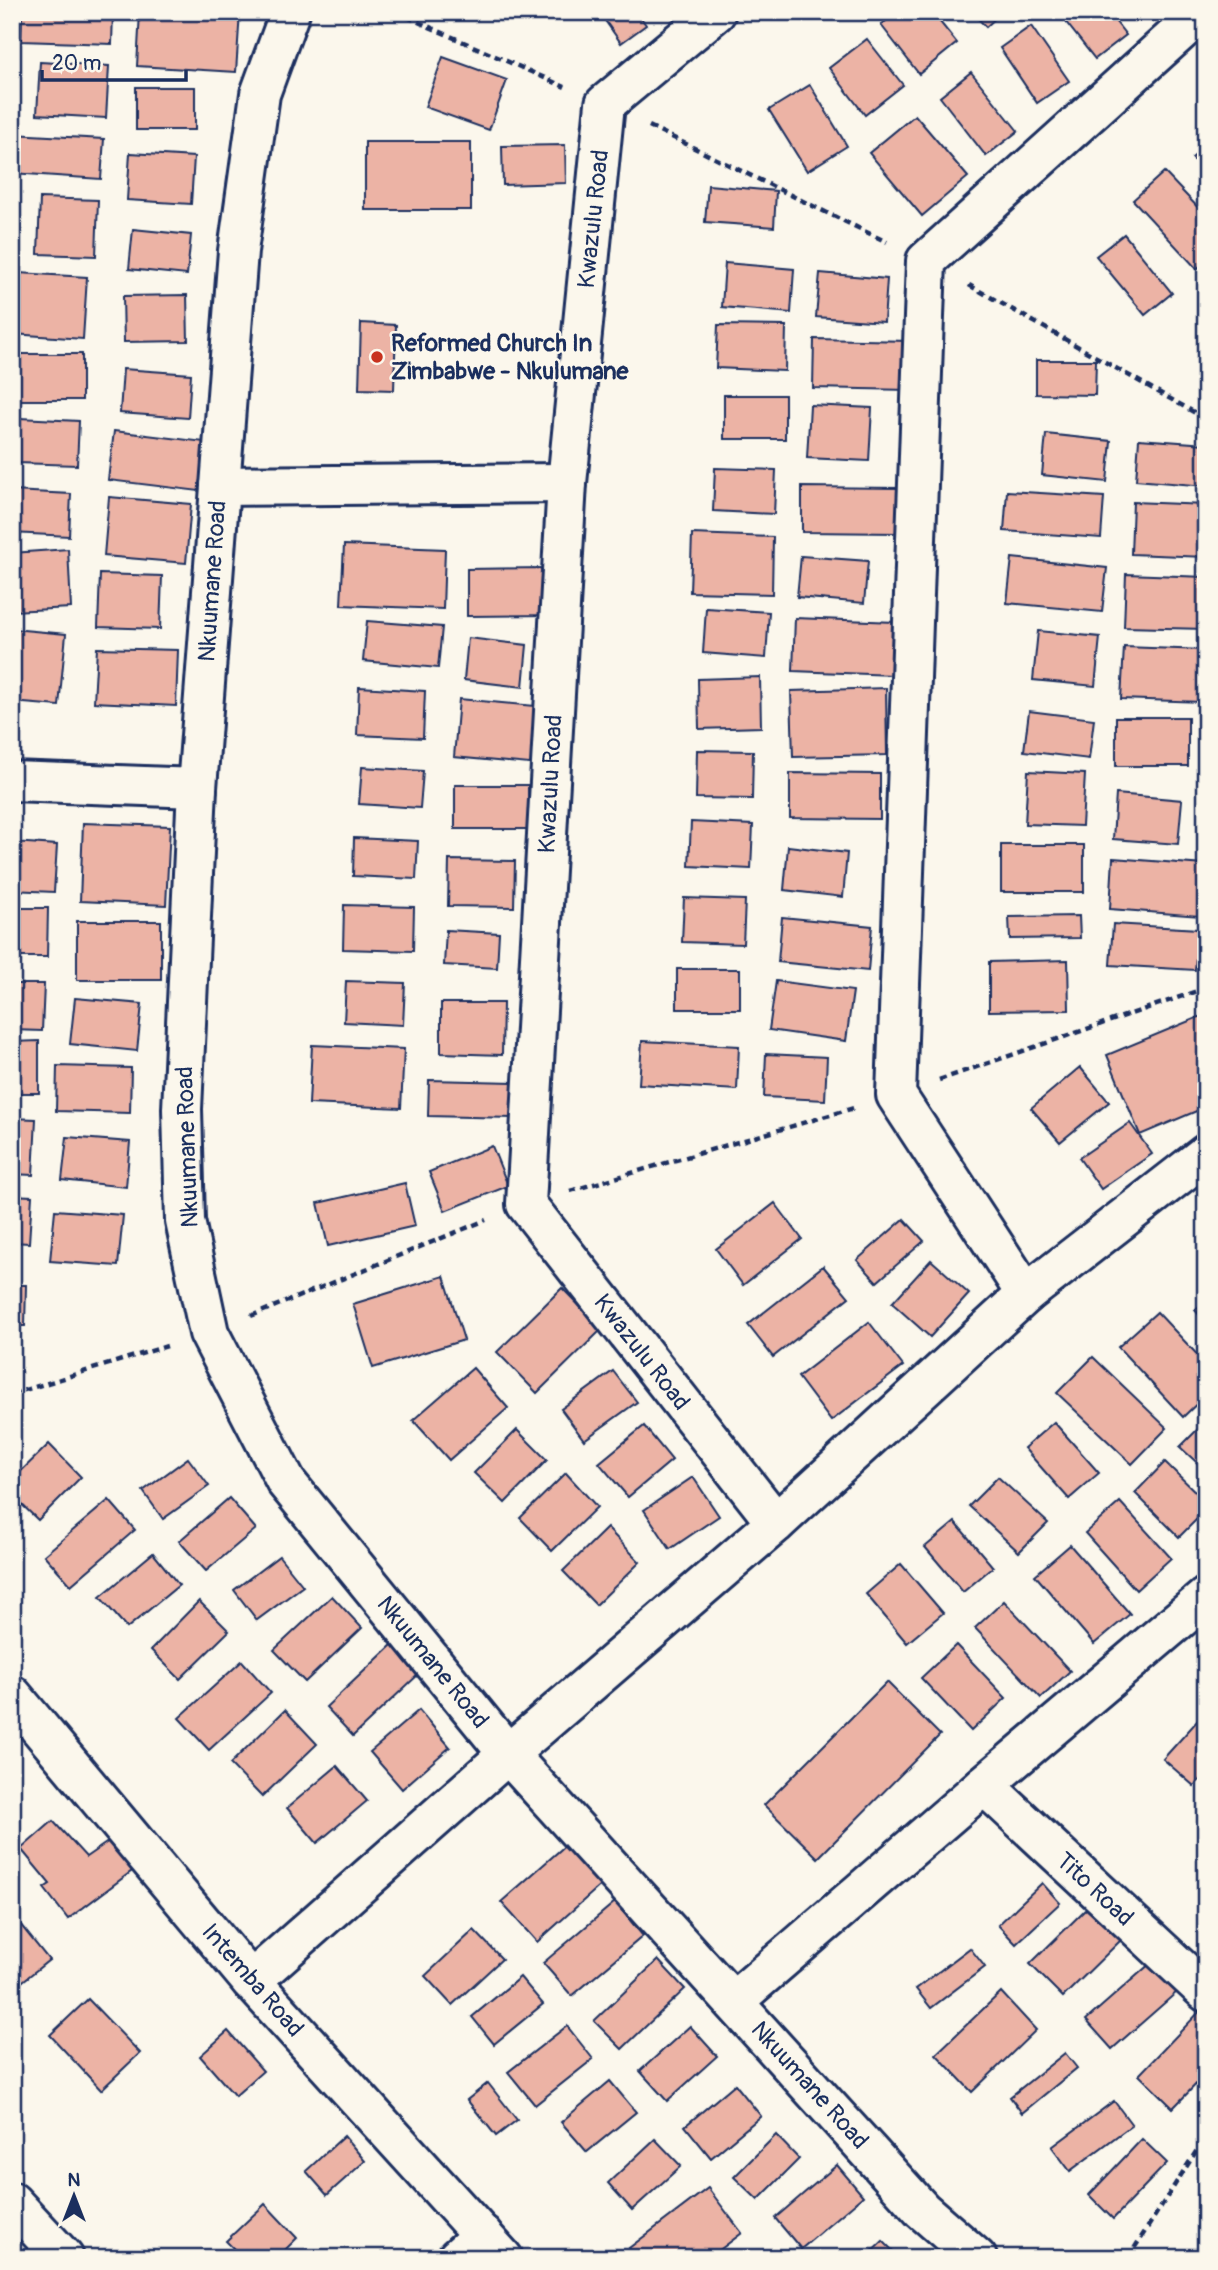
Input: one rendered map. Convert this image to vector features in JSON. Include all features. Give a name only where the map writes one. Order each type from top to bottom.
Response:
[{"type":"street","name":"Nkuumane Road","points":[[290,12],[260,94],[238,251],[197,788],[182,1109],[186,1221],[209,1333],[286,1482],[508,1754],[922,2210],[977,2258]]},
{"type":"street","points":[[605,104],[716,12]]},
{"type":"street","points":[[1026,1294],[896,1095],[926,261],[1202,12]]},
{"type":"street","name":"Kwazulu Road","points":[[605,104],[567,483],[526,1204],[776,1523]]},
{"type":"street","points":[[220,486],[567,483]]},
{"type":"street","points":[[12,781],[197,788]]},
{"type":"street","points":[[251,1981],[508,1754],[776,1523],[1026,1294],[1206,1154]]},
{"type":"street","points":[[734,2001],[1206,1597]]},
{"type":"street","name":"Intemba Road","points":[[12,1695],[481,2250]]},
{"type":"street","name":"Tito Road","points":[[984,1786],[1206,1992]]},
{"type":"street","points":[[12,2202],[64,2258]]},
{"type":"path","points":[[396,12],[605,104],[926,261],[1206,419]]},
{"type":"path","points":[[12,1394],[209,1333],[526,1204],[896,1095],[1206,988]]},
{"type":"path","points":[[1128,2258],[1206,2136]]},
{"type":"building","points":[[22,12],[113,12],[112,44],[21,41]]},
{"type":"building","points":[[140,12],[240,12],[236,72],[137,66]]},
{"type":"building","points":[[599,12],[637,12],[646,25],[621,43]]},
{"type":"building","points":[[897,12],[932,12],[957,43],[919,74],[881,25]]},
{"type":"building","points":[[972,12],[1002,12],[986,27]]},
{"type":"building","points":[[1058,12],[1108,12],[1126,35],[1095,59]]},
{"type":"building","points":[[1031,26],[1069,81],[1037,103],[1000,48]]},
{"type":"building","points":[[867,39],[903,85],[865,115],[829,68]]},
{"type":"building","points":[[443,57],[507,80],[489,130],[425,107]]},
{"type":"building","points":[[40,62],[109,66],[106,118],[37,114]]},
{"type":"building","points":[[971,72],[1018,131],[986,156],[940,97]]},
{"type":"building","points":[[810,85],[847,146],[807,171],[769,110]]},
{"type":"building","points":[[136,87],[195,87],[195,130],[136,130]]},
{"type":"building","points":[[915,115],[968,177],[922,216],[869,153]]},
{"type":"building","points":[[12,134],[104,139],[101,179],[12,173]]},
{"type":"building","points":[[365,142],[471,142],[471,210],[365,210]]},
{"type":"building","points":[[565,145],[566,183],[503,185],[502,146]]},
{"type":"building","points":[[1206,147],[1206,175],[1192,158]]},
{"type":"building","points":[[130,153],[194,157],[191,204],[127,200]]},
{"type":"building","points":[[1164,172],[1206,216],[1206,260],[1197,269],[1133,200]]},
{"type":"building","points":[[708,185],[776,191],[774,227],[705,222]]},
{"type":"building","points":[[40,198],[98,200],[96,256],[38,254]]},
{"type":"building","points":[[133,229],[191,235],[187,275],[129,269]]},
{"type":"building","points":[[1124,234],[1172,293],[1145,315],[1096,256]]},
{"type":"building","points":[[725,263],[794,269],[791,313],[722,307]]},
{"type":"building","points":[[18,273],[87,277],[83,339],[13,334]]},
{"type":"building","points":[[820,273],[887,279],[884,322],[816,317]]},
{"type":"building","points":[[187,295],[188,341],[124,342],[123,296]]},
{"type":"building","name":"Reformed Church In Zimbabwe - Nkulumane","points":[[361,323],[396,325],[394,390],[359,389]]},
{"type":"building","points":[[718,325],[786,326],[785,371],[716,368]]},
{"type":"building","points":[[814,339],[910,341],[910,390],[813,388]]},
{"type":"building","points":[[12,354],[82,354],[82,400],[12,400]]},
{"type":"building","points":[[1036,360],[1096,360],[1095,395],[1036,394]]},
{"type":"building","points":[[123,369],[191,374],[188,418],[120,413]]},
{"type":"building","points":[[724,395],[785,395],[785,439],[724,439]]},
{"type":"building","points":[[810,405],[872,408],[869,461],[807,458]]},
{"type":"building","points":[[19,418],[79,421],[77,465],[17,463]]},
{"type":"building","points":[[114,431],[205,442],[199,491],[108,480]]},
{"type":"building","points":[[1046,434],[1111,441],[1107,482],[1042,475]]},
{"type":"building","points":[[1139,439],[1206,444],[1206,486],[1136,480]]},
{"type":"building","points":[[715,468],[776,470],[774,514],[713,511]]},
{"type":"building","points":[[802,487],[900,488],[900,533],[802,532]]},
{"type":"building","points":[[12,491],[71,494],[69,536],[12,533]]},
{"type":"building","points":[[1007,491],[1104,497],[1101,538],[1004,531]]},
{"type":"building","points":[[109,497],[191,504],[186,563],[104,556]]},
{"type":"building","points":[[1133,502],[1206,505],[1206,557],[1131,554]]},
{"type":"building","points":[[692,534],[773,537],[772,594],[690,592]]},
{"type":"building","points":[[344,545],[445,549],[443,609],[341,605]]},
{"type":"building","points":[[68,549],[71,608],[12,611],[12,553]]},
{"type":"building","points":[[801,556],[868,561],[864,603],[797,597]]},
{"type":"building","points":[[1012,558],[1107,568],[1102,612],[1007,603]]},
{"type":"building","points":[[548,568],[549,615],[467,616],[467,569]]},
{"type":"building","points":[[100,574],[162,576],[160,629],[98,627]]},
{"type":"building","points":[[1126,574],[1206,577],[1206,629],[1124,627]]},
{"type":"building","points":[[706,608],[769,612],[766,658],[703,653]]},
{"type":"building","points":[[795,618],[895,622],[893,675],[793,671]]},
{"type":"building","points":[[367,621],[442,627],[438,668],[363,661]]},
{"type":"building","points":[[12,629],[66,634],[59,706],[12,702]]},
{"type":"building","points":[[1038,631],[1100,637],[1095,686],[1033,680]]},
{"type":"building","points":[[468,638],[527,645],[523,687],[464,680]]},
{"type":"building","points":[[1124,647],[1204,650],[1202,702],[1121,699]]},
{"type":"building","points":[[97,648],[178,650],[176,706],[94,702]]},
{"type":"building","points":[[760,677],[761,727],[699,729],[698,679]]},
{"type":"building","points":[[359,687],[425,691],[423,738],[357,735]]},
{"type":"building","points":[[886,688],[887,755],[793,757],[791,691]]},
{"type":"building","points":[[459,699],[545,707],[540,765],[454,757]]},
{"type":"building","points":[[1029,711],[1094,719],[1089,759],[1024,751]]},
{"type":"building","points":[[1116,717],[1188,717],[1188,766],[1116,766]]},
{"type":"building","points":[[697,750],[753,751],[752,799],[696,798]]},
{"type":"building","points":[[362,767],[423,771],[420,808],[359,804]]},
{"type":"building","points":[[1028,771],[1085,774],[1082,826],[1025,824]]},
{"type":"building","points":[[790,773],[880,774],[880,819],[790,818]]},
{"type":"building","points":[[455,785],[528,785],[528,829],[455,829]]},
{"type":"building","points":[[1116,794],[1182,800],[1178,844],[1113,839]]},
{"type":"building","points":[[691,822],[753,825],[751,869],[689,866]]},
{"type":"building","points":[[83,823],[170,826],[166,905],[80,901]]},
{"type":"building","points":[[354,838],[418,841],[416,879],[353,876]]},
{"type":"building","points":[[12,842],[57,845],[54,892],[12,890]]},
{"type":"building","points":[[1001,845],[1084,845],[1084,892],[1001,892]]},
{"type":"building","points":[[788,846],[847,853],[843,897],[784,890]]},
{"type":"building","points":[[1113,858],[1204,865],[1200,916],[1110,909]]},
{"type":"building","points":[[449,860],[515,861],[514,907],[448,906]]},
{"type":"building","points":[[684,898],[745,900],[743,944],[682,942]]},
{"type":"building","points":[[344,905],[414,907],[413,951],[343,949]]},
{"type":"building","points":[[12,908],[48,908],[47,957],[12,957]]},
{"type":"building","points":[[1079,916],[1080,938],[1010,939],[1009,917]]},
{"type":"building","points":[[782,917],[872,926],[868,971],[778,962]]},
{"type":"building","points":[[77,921],[161,921],[161,980],[77,980]]},
{"type":"building","points":[[1113,924],[1198,929],[1195,970],[1110,965]]},
{"type":"building","points":[[446,930],[499,933],[497,968],[444,965]]},
{"type":"building","points":[[1068,960],[1069,1010],[989,1011],[989,962]]},
{"type":"building","points":[[677,969],[740,969],[740,1009],[677,1009]]},
{"type":"building","points":[[346,981],[405,983],[403,1025],[344,1022]]},
{"type":"building","points":[[776,981],[853,991],[846,1041],[769,1030]]},
{"type":"building","points":[[12,984],[44,984],[42,1031],[12,1030]]},
{"type":"building","points":[[75,998],[142,1004],[137,1051],[70,1044]]},
{"type":"building","points":[[441,1003],[503,1003],[502,1055],[441,1053]]},
{"type":"building","points":[[1206,1014],[1206,1107],[1140,1135],[1107,1055]]},
{"type":"building","points":[[39,1041],[39,1093],[12,1093],[12,1042]]},
{"type":"building","points":[[642,1041],[739,1046],[737,1090],[639,1084]]},
{"type":"building","points":[[312,1045],[404,1049],[401,1108],[309,1104]]},
{"type":"building","points":[[766,1054],[827,1057],[825,1100],[764,1097]]},
{"type":"building","points":[[57,1066],[131,1068],[130,1113],[56,1111]]},
{"type":"building","points":[[1080,1067],[1109,1102],[1060,1142],[1031,1108]]},
{"type":"building","points":[[429,1080],[514,1082],[513,1118],[428,1116]]},
{"type":"building","points":[[12,1118],[36,1119],[33,1175],[12,1174]]},
{"type":"building","points":[[1130,1123],[1152,1154],[1101,1189],[1079,1158]]},
{"type":"building","points":[[67,1137],[130,1142],[126,1187],[62,1180]]},
{"type":"building","points":[[492,1146],[508,1186],[445,1211],[429,1172]]},
{"type":"building","points":[[405,1183],[415,1226],[328,1246],[318,1203]]},
{"type":"building","points":[[12,1195],[32,1196],[29,1243],[12,1242]]},
{"type":"building","points":[[775,1203],[802,1239],[743,1285],[716,1249]]},
{"type":"building","points":[[55,1210],[123,1215],[118,1266],[50,1261]]},
{"type":"building","points":[[904,1219],[924,1241],[877,1282],[857,1260]]},
{"type":"building","points":[[931,1260],[969,1294],[930,1337],[892,1303]]},
{"type":"building","points":[[823,1266],[849,1297],[773,1357],[748,1325]]},
{"type":"building","points":[[444,1276],[464,1340],[373,1368],[353,1304]]},
{"type":"building","points":[[12,1285],[26,1285],[25,1326],[12,1326]]},
{"type":"building","points":[[562,1288],[602,1329],[537,1393],[497,1352]]},
{"type":"building","points":[[1206,1300],[1206,1323],[1195,1310]]},
{"type":"building","points":[[1157,1312],[1206,1364],[1206,1395],[1183,1417],[1118,1347]]},
{"type":"building","points":[[869,1322],[903,1366],[831,1421],[798,1377]]},
{"type":"building","points":[[1093,1357],[1167,1428],[1132,1464],[1057,1393]]},
{"type":"building","points":[[473,1368],[508,1408],[449,1460],[413,1420]]},
{"type":"building","points":[[613,1371],[637,1402],[584,1440],[561,1409]]},
{"type":"building","points":[[1206,1421],[1206,1471],[1180,1447]]},
{"type":"building","points":[[1054,1422],[1099,1473],[1069,1499],[1024,1448]]},
{"type":"building","points":[[644,1426],[672,1460],[628,1497],[599,1463]]},
{"type":"building","points":[[517,1430],[547,1460],[505,1503],[474,1473]]},
{"type":"building","points":[[49,1444],[81,1477],[38,1520],[12,1495],[12,1480]]},
{"type":"building","points":[[188,1458],[209,1486],[163,1519],[143,1491]]},
{"type":"building","points":[[1165,1462],[1206,1502],[1206,1510],[1179,1537],[1135,1493]]},
{"type":"building","points":[[566,1473],[597,1507],[552,1551],[520,1518]]},
{"type":"building","points":[[693,1477],[719,1516],[670,1549],[644,1510]]},
{"type":"building","points":[[998,1477],[1048,1523],[1019,1552],[969,1506]]},
{"type":"building","points":[[229,1498],[256,1529],[206,1571],[179,1541]]},
{"type":"building","points":[[109,1500],[135,1530],[71,1585],[44,1555]]},
{"type":"building","points":[[1120,1502],[1171,1558],[1136,1590],[1085,1533]]},
{"type":"building","points":[[955,1522],[993,1567],[963,1592],[925,1547]]},
{"type":"building","points":[[607,1528],[640,1562],[596,1605],[563,1571]]},
{"type":"building","points":[[1070,1545],[1130,1614],[1094,1644],[1035,1575]]},
{"type":"building","points":[[153,1553],[179,1585],[127,1628],[100,1597]]},
{"type":"building","points":[[279,1556],[303,1586],[257,1620],[234,1590]]},
{"type":"building","points":[[901,1564],[943,1613],[907,1643],[866,1594]]},
{"type":"building","points":[[332,1596],[362,1628],[305,1682],[274,1650]]},
{"type":"building","points":[[199,1601],[229,1631],[180,1679],[151,1650]]},
{"type":"building","points":[[1004,1601],[1070,1671],[1041,1698],[975,1628]]},
{"type":"building","points":[[393,1644],[420,1673],[353,1736],[326,1707]]},
{"type":"building","points":[[956,1645],[1006,1698],[971,1731],[921,1678]]},
{"type":"building","points":[[242,1661],[271,1693],[209,1750],[179,1718]]},
{"type":"building","points":[[887,1682],[940,1735],[818,1858],[764,1805]]},
{"type":"building","points":[[285,1710],[317,1744],[262,1797],[230,1764]]},
{"type":"building","points":[[419,1710],[450,1747],[402,1789],[370,1752]]},
{"type":"building","points":[[1206,1711],[1206,1773],[1194,1786],[1163,1759]]},
{"type":"building","points":[[337,1766],[367,1801],[317,1843],[287,1808]]},
{"type":"building","points":[[53,1821],[86,1857],[109,1841],[132,1871],[68,1919],[44,1888],[50,1884],[21,1849]]},
{"type":"building","points":[[567,1844],[602,1884],[537,1942],[501,1902]]},
{"type":"building","points":[[1042,1883],[1060,1903],[1016,1944],[998,1925]]},
{"type":"building","points":[[615,1902],[643,1936],[572,1996],[543,1963]]},
{"type":"building","points":[[1088,1907],[1121,1940],[1063,1997],[1030,1964]]},
{"type":"building","points":[[12,1914],[49,1960],[13,1989],[12,1987]]},
{"type":"building","points":[[474,1930],[502,1959],[452,2005],[425,1976]]},
{"type":"building","points":[[970,1948],[985,1967],[931,2008],[916,1989]]},
{"type":"building","points":[[658,1960],[685,1989],[622,2049],[594,2021]]},
{"type":"building","points":[[1151,1963],[1177,1992],[1112,2049],[1086,2020]]},
{"type":"building","points":[[520,1977],[543,2004],[494,2044],[472,2017]]},
{"type":"building","points":[[1001,1992],[1036,2030],[972,2092],[936,2054]]},
{"type":"building","points":[[88,1999],[140,2053],[101,2090],[50,2035]]},
{"type":"building","points":[[1201,2010],[1206,2014],[1206,2074],[1173,2108],[1139,2075]]},
{"type":"building","points":[[567,2026],[593,2059],[535,2105],[508,2072]]},
{"type":"building","points":[[690,2026],[717,2056],[667,2101],[640,2071]]},
{"type":"building","points":[[228,2031],[263,2071],[235,2096],[200,2056]]},
{"type":"building","points":[[1065,2053],[1077,2068],[1022,2113],[1010,2097]]},
{"type":"building","points":[[610,2081],[636,2112],[587,2152],[561,2122]]},
{"type":"building","points":[[488,2083],[517,2120],[496,2136],[467,2100]]},
{"type":"building","points":[[735,2084],[761,2116],[711,2158],[685,2126]]},
{"type":"building","points":[[1114,2101],[1132,2125],[1070,2171],[1052,2147]]},
{"type":"building","points":[[776,2135],[799,2159],[758,2200],[734,2177]]},
{"type":"building","points":[[344,2136],[365,2161],[327,2195],[306,2171]]},
{"type":"building","points":[[655,2139],[681,2166],[632,2210],[608,2183]]},
{"type":"building","points":[[1142,2139],[1167,2163],[1113,2219],[1089,2195]]},
{"type":"building","points":[[837,2165],[863,2196],[801,2249],[775,2218]]},
{"type":"building","points":[[708,2188],[742,2233],[709,2258],[636,2258],[629,2248]]},
{"type":"building","points":[[265,2204],[297,2238],[277,2258],[243,2258],[226,2241]]},
{"type":"building","points":[[883,2241],[900,2258],[865,2258]]},
{"type":"place","name":"Reformed Church In Zimbabwe - Nkulumane","points":[[377,357]]}]
